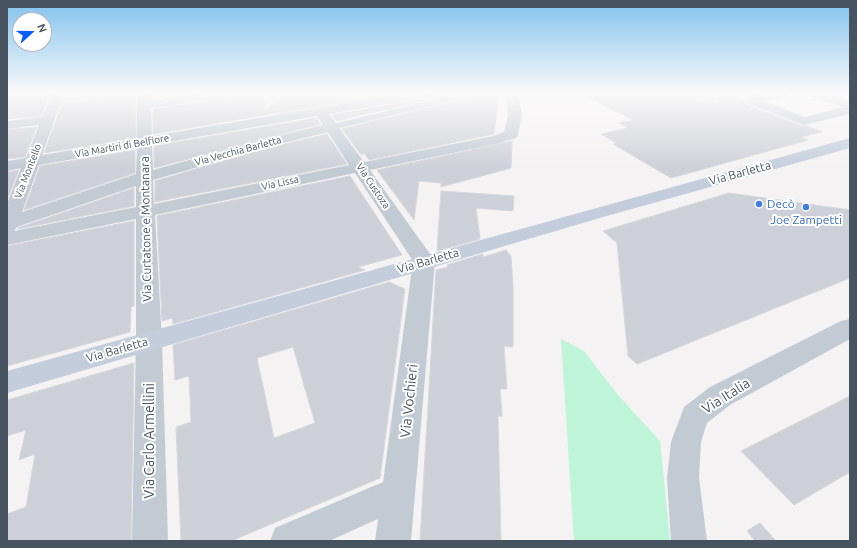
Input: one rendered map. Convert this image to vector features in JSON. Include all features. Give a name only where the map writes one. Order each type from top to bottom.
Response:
[{"type":"main road","name":"Via Barletta","points":[[7,382],[424,261],[850,143]]},
{"type":"street","name":"Via Curtatone e Montanara","points":[[144,119],[149,341]]},
{"type":"street","name":"Via Martiri di Belfiore","points":[[7,166],[282,119]]},
{"type":"street","name":"Via Custoza","points":[[326,119],[424,261]]},
{"type":"street","name":"Via Vecchia Barletta","points":[[9,220],[145,177],[259,145],[367,119]]},
{"type":"street","name":"Via Lissa","points":[[9,220],[145,211],[496,140],[511,135],[514,119]]},
{"type":"street","points":[[798,119],[804,121],[814,119]]},
{"type":"street","points":[[7,125],[48,120]]},
{"type":"street","name":"Via Montello","points":[[9,220],[48,120]]},
{"type":"street","name":"Via Vochieri","points":[[393,541],[424,261]]},
{"type":"street","name":"Via Italia","points":[[689,541],[683,478],[686,442],[694,416],[720,396],[850,328]]},
{"type":"street","name":"Via Carlo Armellini","points":[[149,341],[150,541]]},
{"type":"street","points":[[288,541],[398,492]]},
{"type":"green space","points":[[561,339],[584,351],[617,394],[660,441],[670,541],[574,541]]},
{"type":"building","points":[[56,119],[136,119],[136,138],[44,153]]},
{"type":"building","points":[[153,119],[245,119],[153,134]]},
{"type":"building","points":[[313,119],[316,119],[321,124],[154,168],[154,146]]},
{"type":"building","points":[[334,119],[346,119],[336,121]]},
{"type":"building","points":[[384,119],[496,119],[494,134],[369,160],[364,153],[361,155],[342,129]]},
{"type":"building","points":[[630,119],[783,119],[822,132],[801,137],[808,140],[671,178],[613,144],[616,143],[601,134],[628,128],[619,123],[633,120]]},
{"type":"building","points":[[37,127],[25,157],[7,159],[7,130]]},
{"type":"building","points":[[327,134],[347,164],[155,202],[155,181],[264,149]]},
{"type":"building","points":[[512,141],[511,168],[441,187],[441,183],[419,181],[414,220],[377,170]]},
{"type":"building","points":[[135,150],[135,173],[24,210],[40,166]]},
{"type":"building","points":[[19,170],[7,200],[7,172]]},
{"type":"building","points":[[350,176],[402,255],[358,267],[365,270],[173,324],[172,318],[162,321],[157,216]]},
{"type":"building","points":[[134,188],[134,206],[18,229],[18,228]]},
{"type":"building","points":[[441,191],[514,196],[513,211],[476,208],[480,239],[437,251]]},
{"type":"building","points":[[729,193],[850,210],[850,278],[637,364],[628,356],[617,243],[603,231]]},
{"type":"building","points":[[134,221],[134,306],[131,307],[130,332],[7,366],[7,246]]},
{"type":"building","points":[[506,250],[511,256],[513,285],[513,347],[504,346],[507,389],[500,389],[502,416],[498,416],[501,541],[420,541],[436,270],[483,254],[483,257]]},
{"type":"building","points":[[389,282],[405,289],[380,478],[231,541],[181,541],[176,427],[191,422],[189,376],[175,380],[173,345]],"holes":[[[293,347],[315,423],[274,438],[257,358]]]},
{"type":"building","points":[[134,363],[131,541],[7,541],[7,514],[26,507],[35,454],[19,460],[26,430],[7,436],[7,400]]},
{"type":"building","points":[[850,396],[850,472],[794,505],[741,451]]},
{"type":"building","points":[[760,523],[776,541],[755,541],[747,531]]},
{"type":"place","name":"Decò","points":[[759,204]]},
{"type":"place","name":"Joe Zampetti","points":[[806,207]]}]
